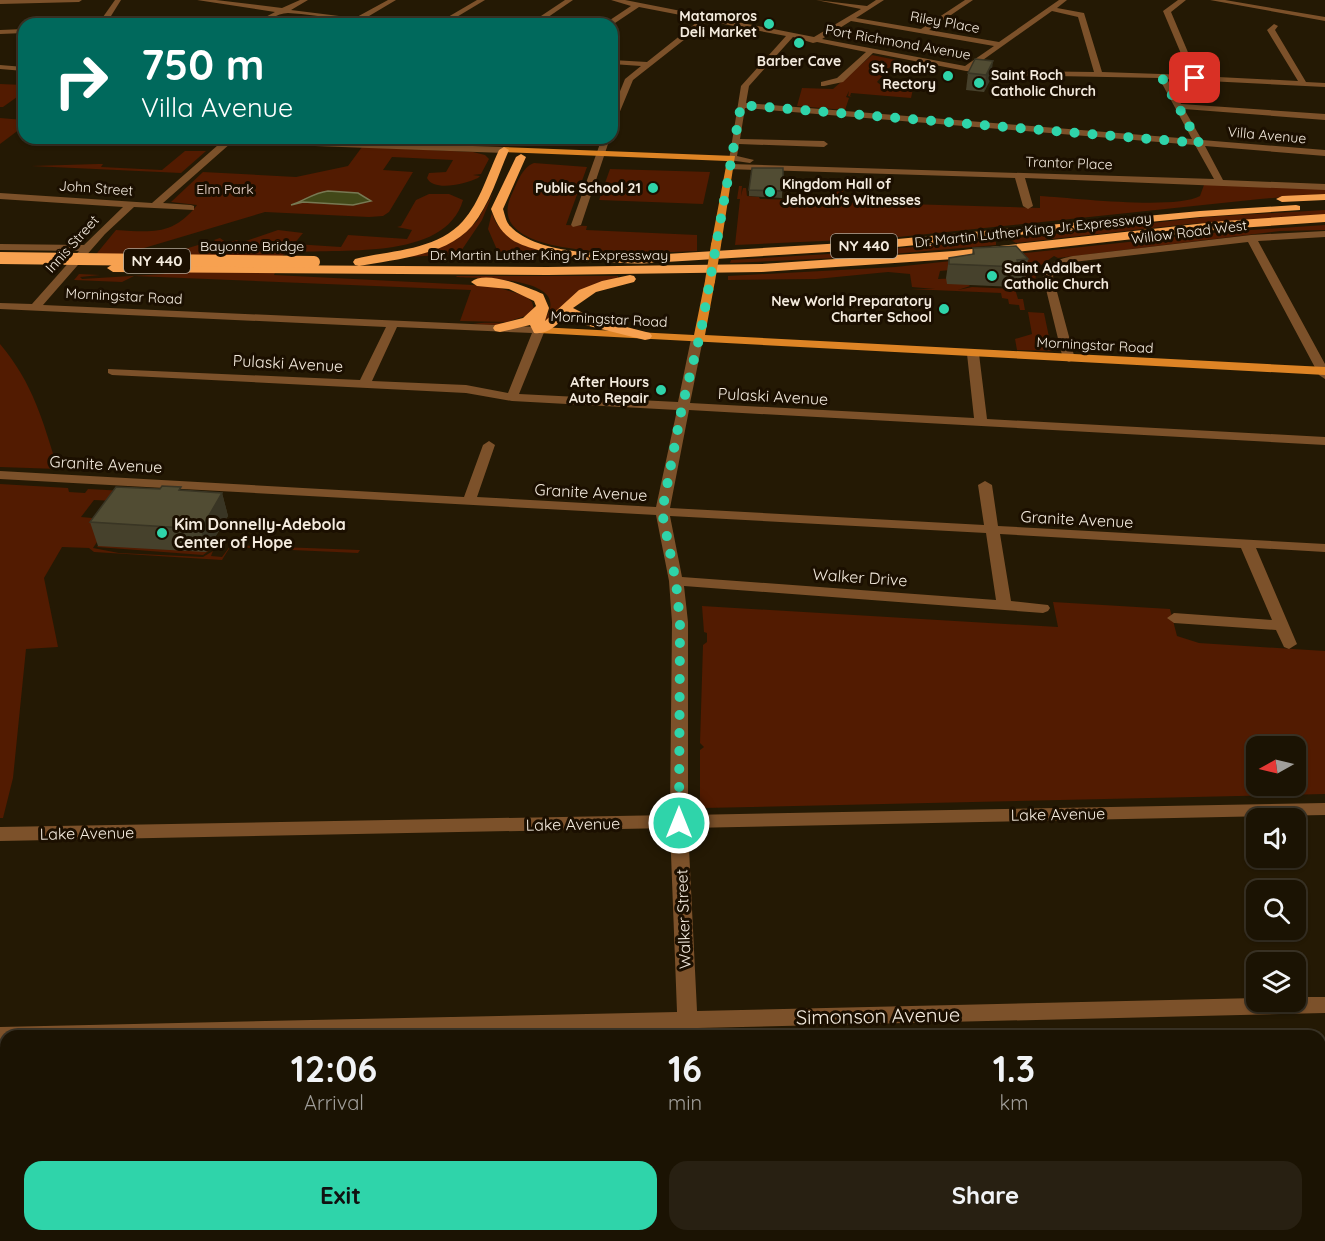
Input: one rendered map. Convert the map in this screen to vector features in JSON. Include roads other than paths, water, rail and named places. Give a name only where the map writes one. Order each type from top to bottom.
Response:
[{"type":"highway","points":[[359,262],[422,248],[458,232],[473,216],[504,150]]},
{"type":"highway","points":[[522,154],[498,207],[499,218],[509,232],[529,243],[562,253],[651,259]]},
{"type":"highway","points":[[1076,225],[1244,203],[1325,197]]},
{"type":"highway","name":"Dr. Martin Luther King Jr. Expressway","points":[[359,262],[651,259],[886,244],[1234,211],[1325,207]]},
{"type":"highway","name":"Dr. Martin Luther King Jr. Expressway","points":[[312,266],[587,271],[762,268],[936,256],[1256,223],[1325,220]]},
{"type":"highway","name":"Bayonne Bridge","points":[[0,258],[312,266]]},
{"type":"highway","name":"Bayonne Bridge","points":[[0,266],[312,266],[359,262]]},
{"type":"highway","points":[[312,266],[342,274],[506,284],[531,292],[538,297],[543,304],[542,315],[536,325],[539,330],[558,319],[575,298],[618,281],[762,268]]},
{"type":"highway","points":[[500,328],[528,321],[538,313],[543,304]]},
{"type":"highway","points":[[566,308],[569,314],[580,320],[645,336]]},
{"type":"main road","name":"Trantor Place","points":[[504,150],[522,154],[731,162]]},
{"type":"main road","name":"Walker Street","points":[[697,339],[701,331],[731,162]]},
{"type":"main road","name":"Morningstar Road","points":[[539,330],[1324,373]]},
{"type":"street","points":[[0,2],[79,0]]},
{"type":"street","points":[[106,18],[118,0]]},
{"type":"street","points":[[200,0],[341,18]]},
{"type":"street","points":[[268,18],[305,0]]},
{"type":"street","points":[[361,18],[393,0]]},
{"type":"street","points":[[450,18],[482,0]]},
{"type":"street","points":[[542,18],[570,0]]},
{"type":"street","name":"Port Richmond Avenue","points":[[614,0],[813,41],[966,69],[1026,74],[1161,76],[1325,85]]},
{"type":"street","points":[[819,0],[867,8]]},
{"type":"street","points":[[813,41],[881,0]]},
{"type":"street","points":[[923,31],[970,0]]},
{"type":"street","points":[[966,69],[1064,0]]},
{"type":"street","points":[[1183,0],[1167,11],[1195,78]]},
{"type":"street","points":[[1213,0],[1285,9],[1325,19]]},
{"type":"street","points":[[617,18],[637,4]]},
{"type":"street","points":[[659,9],[672,4]]},
{"type":"street","points":[[1050,9],[1082,15],[1099,75]]},
{"type":"street","points":[[618,96],[629,79],[706,19]]},
{"type":"street","name":"Riley Place","points":[[850,19],[1001,45]]},
{"type":"street","points":[[1274,26],[1271,30],[1303,83]]},
{"type":"street","points":[[0,32],[18,31]]},
{"type":"street","name":"Walker Street","points":[[731,162],[748,79],[790,36]]},
{"type":"street","points":[[824,84],[840,80],[870,51]]},
{"type":"street","points":[[618,62],[648,64]]},
{"type":"street","points":[[0,68],[18,69]]},
{"type":"street","points":[[1161,76],[1220,182]]},
{"type":"street","name":"Villa Avenue","points":[[741,105],[1325,153]]},
{"type":"street","points":[[1179,106],[1325,117]]},
{"type":"street","points":[[735,141],[824,144]]},
{"type":"street","points":[[155,205],[224,144]]},
{"type":"street","name":"Trantor Place","points":[[355,144],[504,150]]},
{"type":"street","points":[[576,225],[604,144]]},
{"type":"street","name":"Trantor Place","points":[[731,162],[812,169],[1325,187]]},
{"type":"street","points":[[1019,175],[1028,206]]},
{"type":"street","name":"John Street","points":[[0,195],[191,208]]},
{"type":"street","name":"Innis Street","points":[[35,307],[87,248],[132,204]]},
{"type":"street","name":"Willow Road West","points":[[1070,359],[1048,277],[1050,269],[1057,264],[1073,259],[1251,238],[1325,234]]},
{"type":"street","points":[[1251,238],[1324,373]]},
{"type":"street","points":[[0,247],[87,248]]},
{"type":"street","name":"Morningstar Road","points":[[0,306],[539,330]]},
{"type":"street","points":[[365,383],[393,323]]},
{"type":"street","points":[[512,397],[539,330]]},
{"type":"street","name":"Walker Street","points":[[687,1028],[679,823],[680,622],[676,582],[662,512],[697,339]]},
{"type":"street","points":[[973,354],[981,424]]},
{"type":"street","name":"Pulaski Avenue","points":[[112,371],[465,389],[512,397],[682,407],[1325,441]]},
{"type":"street","points":[[469,501],[489,445]]},
{"type":"street","name":"Granite Avenue","points":[[0,475],[1325,548]]},
{"type":"street","points":[[985,485],[1004,605]]},
{"type":"street","points":[[1247,544],[1289,644]]},
{"type":"street","name":"Walker Drive","points":[[676,582],[1042,608]]},
{"type":"street","points":[[1174,618],[1282,626]]},
{"type":"street","name":"Lake Avenue","points":[[0,834],[679,823],[1325,809]]},
{"type":"street","name":"Simonson Avenue","points":[[527,1030],[687,1028],[1325,1005]]},
{"type":"place","name":"Matamoros Deli Market","points":[[769,24]]},
{"type":"place","name":"Barber Cave","points":[[799,43]]},
{"type":"place","name":"St. Roch's Rectory","points":[[948,76]]},
{"type":"place","name":"Saint Roch Catholic Church","points":[[979,83]]},
{"type":"place","name":"Public School 21","points":[[653,188]]},
{"type":"place","name":"Kingdom Hall of Jehovah's Witnesses","points":[[770,192]]},
{"type":"place","name":"Saint Adalbert Catholic Church","points":[[992,276]]},
{"type":"place","name":"New World Preparatory Charter School","points":[[944,309]]},
{"type":"place","name":"After Hours Auto Repair","points":[[661,390]]},
{"type":"place","name":"Kim Donnelly-Adebola Center of Hope","points":[[162,533]]},
{"type":"park label","name":"Elm Park","points":[[225,189]]}]
